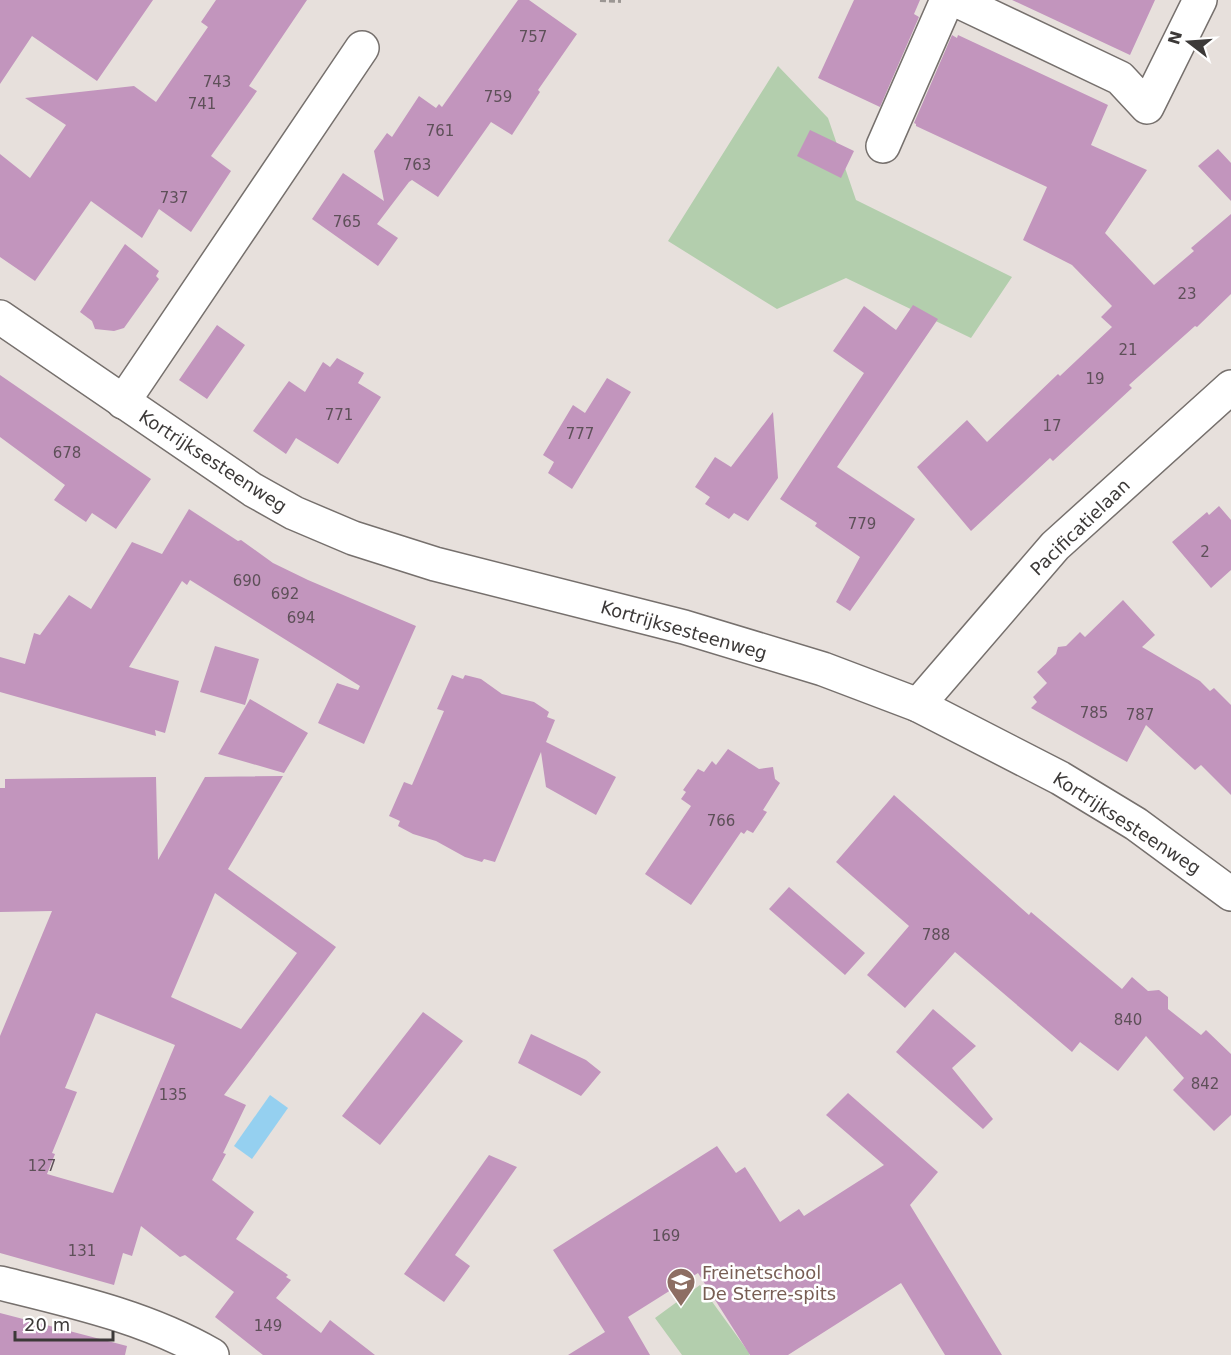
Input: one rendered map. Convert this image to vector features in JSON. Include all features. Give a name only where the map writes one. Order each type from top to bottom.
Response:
[{"type":"main road","points":[[883,146],[947,0]]},
{"type":"main road","points":[[956,0],[1120,78],[1147,107],[1200,0]]},
{"type":"main road","name":"Kortrijksesteenweg","points":[[123,402],[362,48]]},
{"type":"main road","name":"Kortrijksesteenweg","points":[[0,316],[253,490],[294,513],[353,538],[435,564],[684,627],[823,669],[918,705],[1060,778],[1136,824],[1231,894]]},
{"type":"main road","name":"Pacificatielaan","points":[[918,705],[1055,546],[1231,387]]},
{"type":"main road","points":[[0,1283],[112,1311],[185,1339],[212,1355]]},
{"type":"path","points":[[600,0],[621,1]]},
{"type":"green space","points":[[778,66],[828,118],[856,200],[1012,277],[971,338],[846,278],[777,309],[668,241]]},
{"type":"green space","points":[[700,1285],[749,1355],[682,1355],[655,1318]]},
{"type":"water","points":[[270,1095],[288,1108],[252,1159],[234,1146]]},
{"type":"building","points":[[0,0],[153,0],[97,81],[32,36],[0,84]]},
{"type":"building","points":[[216,0],[307,0],[249,86],[257,91],[211,156],[231,171],[191,232],[159,209],[142,238],[91,201],[35,281],[0,257],[0,154],[30,178],[66,125],[25,98],[134,86],[156,102],[208,27],[201,22]]},
{"type":"building","points":[[518,0],[529,0],[577,34],[538,90],[540,92],[512,135],[491,122],[438,197],[412,180],[409,182],[377,224],[398,238],[378,266],[312,219],[343,173],[384,201],[374,151],[387,133],[392,137],[419,96],[436,108],[439,104],[442,107]]},
{"type":"building","points":[[854,0],[920,0],[914,14],[919,17],[880,107],[818,78]]},
{"type":"building","points":[[1012,0],[1155,0],[1130,55]]},
{"type":"building","points":[[952,35],[957,38],[958,35],[1108,105],[1091,145],[1147,170],[1105,233],[1154,285],[1194,251],[1191,248],[1231,214],[1231,294],[1197,327],[1195,326],[1129,385],[1132,388],[1053,461],[1050,458],[971,531],[917,467],[967,420],[987,442],[1058,374],[1060,376],[1112,327],[1101,317],[1112,306],[1072,265],[1023,240],[1047,187],[916,126],[914,123]]},
{"type":"building","points":[[810,130],[854,151],[841,178],[797,156]]},
{"type":"building","points":[[1218,149],[1231,163],[1231,201],[1198,166]]},
{"type":"building","points":[[125,244],[159,271],[156,276],[159,279],[124,328],[114,331],[95,329],[92,321],[80,312]]},
{"type":"building","points":[[913,305],[938,319],[837,467],[915,519],[850,611],[836,602],[860,557],[815,526],[817,523],[780,499],[864,373],[833,351],[864,306],[896,330]]},
{"type":"building","points":[[217,325],[245,345],[207,399],[179,380]]},
{"type":"building","points":[[337,358],[364,373],[358,383],[381,397],[338,464],[296,438],[286,454],[253,431],[289,381],[305,392],[323,362],[330,367]]},
{"type":"building","points":[[0,375],[151,479],[116,529],[92,513],[86,522],[54,500],[65,485],[0,437]]},
{"type":"building","points":[[607,378],[631,392],[572,489],[548,473],[554,462],[543,455],[573,405],[585,413]]},
{"type":"building","points":[[773,412],[778,478],[748,521],[734,513],[729,519],[705,504],[710,497],[695,487],[715,457],[731,467]]},
{"type":"building","points":[[1219,506],[1231,520],[1231,570],[1211,588],[1172,542],[1207,512],[1209,515]]},
{"type":"building","points":[[189,509],[238,541],[241,540],[273,563],[416,626],[364,744],[318,723],[337,683],[358,690],[360,686],[190,580],[187,585],[182,581],[129,667],[179,681],[165,733],[155,730],[156,736],[0,692],[0,657],[25,664],[34,633],[40,635],[69,595],[91,609],[132,542],[162,554]]},
{"type":"building","points":[[1123,600],[1155,635],[1142,647],[1200,681],[1210,691],[1214,688],[1231,705],[1231,795],[1201,765],[1195,770],[1146,725],[1127,762],[1031,708],[1037,702],[1033,697],[1047,683],[1037,672],[1056,654],[1058,647],[1066,646],[1080,632],[1085,637]]},
{"type":"building","points":[[215,646],[259,659],[245,705],[200,692]]},
{"type":"building","points":[[452,675],[463,679],[465,675],[481,679],[502,694],[534,702],[549,712],[547,717],[555,720],[546,742],[616,777],[596,815],[546,787],[541,752],[495,862],[484,859],[482,862],[465,857],[436,841],[413,834],[398,826],[400,821],[389,816],[404,782],[412,785],[444,711],[437,709]]},
{"type":"building","points":[[250,699],[308,733],[284,773],[218,754]]},
{"type":"building","points":[[728,749],[759,769],[773,767],[775,779],[780,783],[763,810],[767,812],[753,833],[747,830],[744,834],[741,832],[691,905],[645,874],[691,806],[681,799],[686,792],[683,790],[698,769],[704,772],[712,761],[716,765]]},
{"type":"building","points":[[283,776],[228,869],[336,947],[224,1095],[246,1105],[223,1153],[226,1154],[212,1180],[254,1212],[236,1239],[288,1275],[286,1277],[291,1280],[276,1298],[321,1333],[330,1320],[375,1355],[263,1355],[215,1317],[234,1292],[185,1255],[180,1257],[141,1226],[132,1256],[123,1253],[114,1285],[0,1253],[0,1036],[52,911],[0,912],[0,788],[5,788],[5,779],[156,777],[158,860],[205,777]],"holes":[[[215,893],[297,953],[241,1029],[171,997]],[[96,1013],[175,1045],[113,1193],[47,1174],[55,1154],[52,1153],[77,1092],[65,1088]]]},
{"type":"building","points":[[894,795],[1029,915],[1031,912],[1122,989],[1132,977],[1148,991],[1159,990],[1168,997],[1168,1009],[1201,1035],[1206,1030],[1231,1054],[1231,1115],[1214,1131],[1173,1090],[1184,1078],[1146,1036],[1118,1071],[1080,1042],[1072,1052],[955,952],[905,1008],[867,975],[909,926],[836,862]]},
{"type":"building","points":[[789,887],[865,953],[845,975],[769,909]]},
{"type":"building","points":[[933,1009],[976,1046],[952,1068],[993,1119],[983,1129],[896,1052]]},
{"type":"building","points":[[423,1012],[463,1041],[380,1145],[342,1116]]},
{"type":"building","points":[[531,1034],[586,1060],[601,1072],[581,1096],[518,1063]]},
{"type":"building","points":[[848,1093],[938,1172],[910,1205],[1002,1355],[945,1355],[901,1283],[788,1355],[750,1355],[698,1273],[628,1317],[650,1355],[568,1355],[605,1332],[553,1250],[717,1146],[736,1173],[745,1167],[780,1222],[799,1209],[804,1216],[884,1165],[826,1115]]},
{"type":"building","points":[[489,1155],[517,1167],[455,1255],[470,1266],[444,1302],[404,1274]]},
{"type":"building","points":[[0,1313],[127,1346],[125,1355],[0,1355]]},
{"type":"place","name":"Freinetschool De Sterre-spits","points":[[681,1308]]}]
